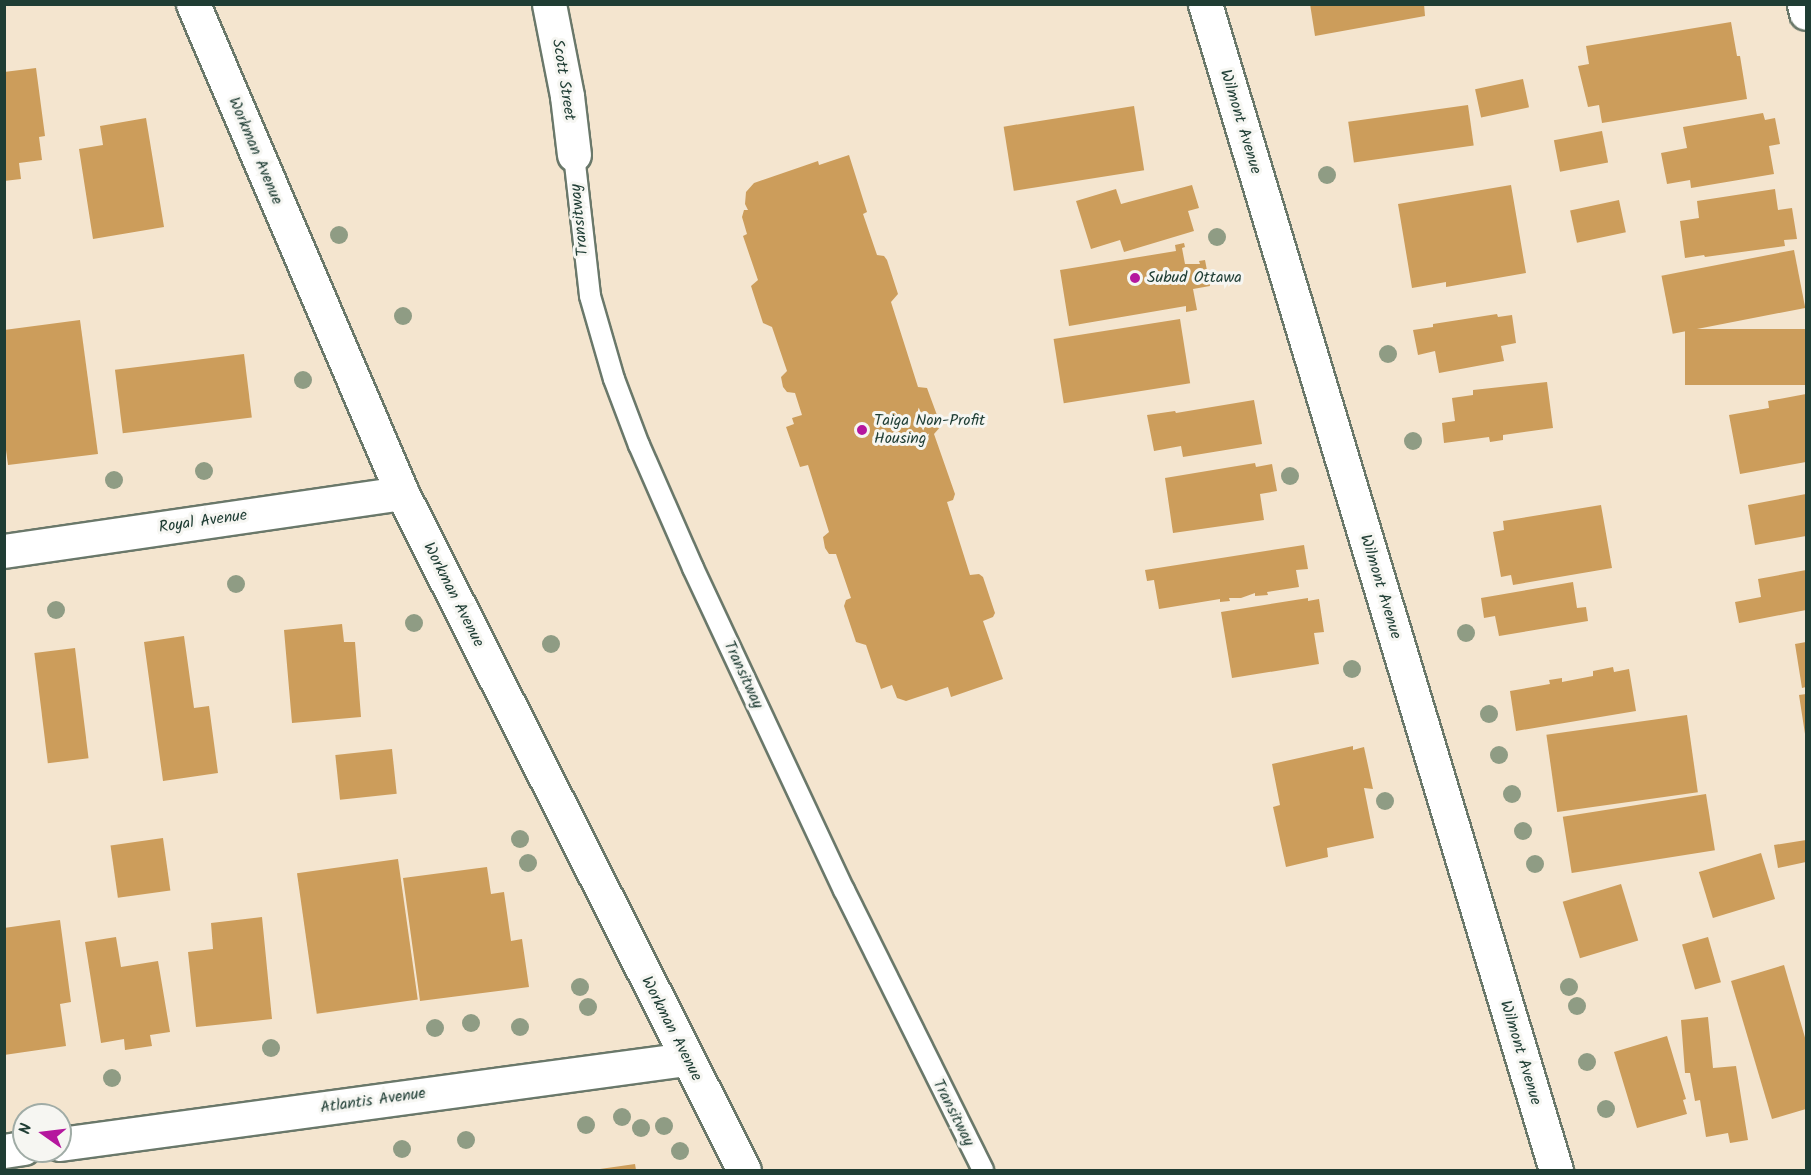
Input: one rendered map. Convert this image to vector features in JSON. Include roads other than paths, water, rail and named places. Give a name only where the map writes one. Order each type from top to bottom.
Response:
[{"type":"street","name":"Workman Avenue","points":[[193,4],[402,493],[744,1170]]},
{"type":"street","name":"Scott Street","points":[[549,4],[567,96],[574,155]]},
{"type":"street","name":"Wilmont Avenue","points":[[1205,4],[1556,1170]]},
{"type":"street","points":[[1804,4],[1806,13]]},
{"type":"street","name":"Royal Avenue","points":[[4,551],[402,493]]},
{"type":"street","name":"Atlantis Avenue","points":[[72,1142],[686,1059]]},
{"type":"lane","name":"Transitway","points":[[574,155],[590,296],[614,380],[639,445],[693,568],[844,890],[984,1170]]},
{"type":"place","name":"Subud Ottawa","points":[[1135,278]]},
{"type":"place","name":"Taiga Non-Profit Housing","points":[[862,430]]}]
